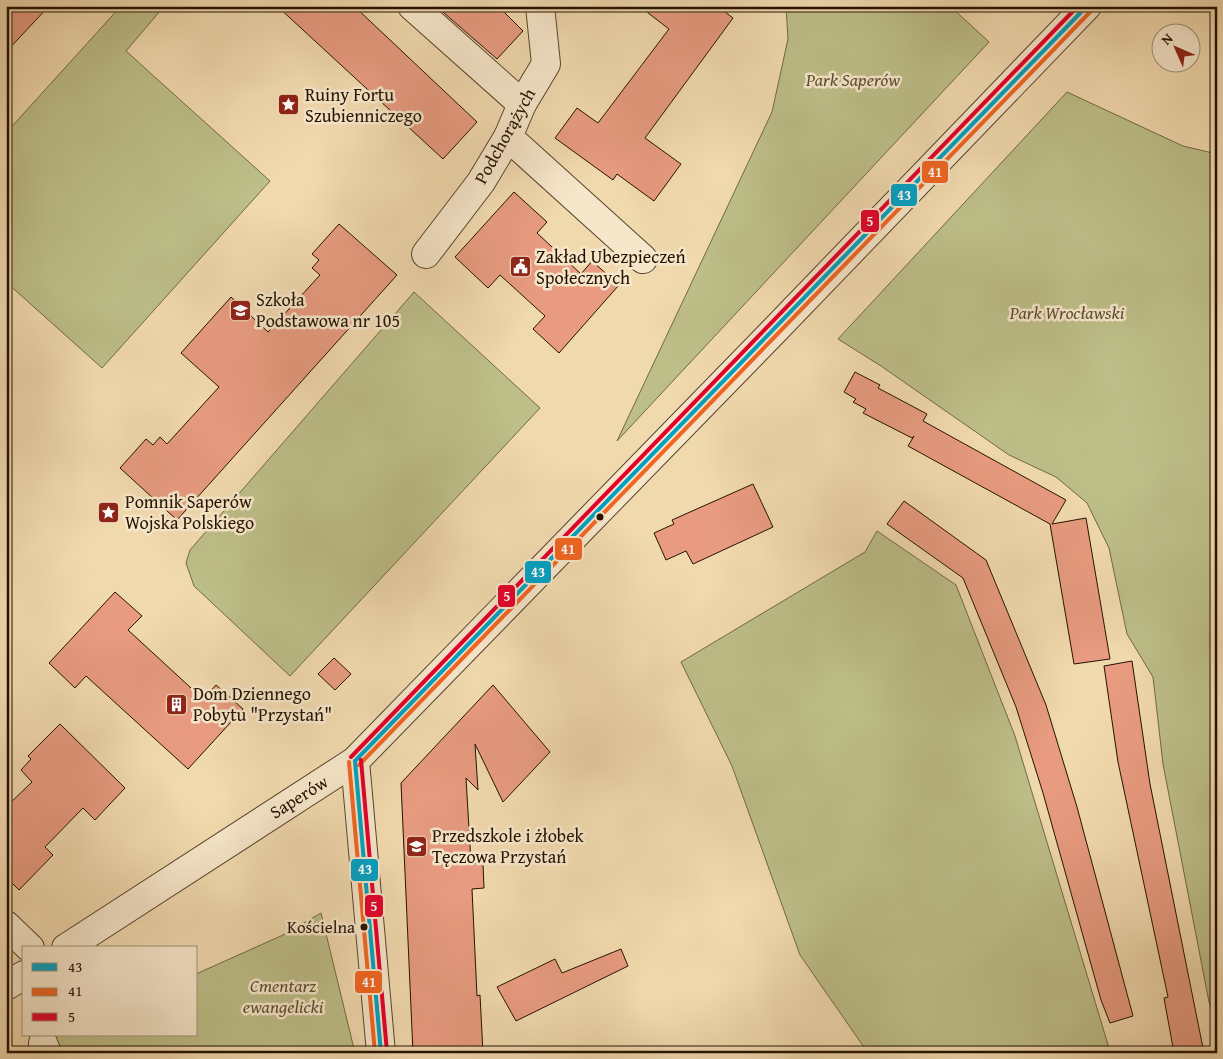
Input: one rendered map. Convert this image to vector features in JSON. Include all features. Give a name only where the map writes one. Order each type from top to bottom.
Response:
[{"type":"street","points":[[412,6],[522,104]]},
{"type":"street","name":"Podchorążych","points":[[426,254],[481,182],[508,137],[522,104],[546,64],[540,6]]},
{"type":"street","name":"Saperów","points":[[69,946],[355,761],[1087,6]]},
{"type":"street","points":[[508,137],[643,259]]},
{"type":"street","points":[[355,761],[381,1053]]},
{"type":"street","points":[[6,925],[28,946]]},
{"type":"street","points":[[6,986],[22,976]]},
{"type":"green space","points":[[121,6],[155,6],[160,11],[126,51],[270,181],[102,368],[6,282],[6,133]]},
{"type":"green space","name":"Park Saperów","points":[[786,6],[950,6],[989,42],[617,441],[772,112],[788,39]]},
{"type":"green space","name":"Park Wrocławski","points":[[1067,92],[1183,146],[1217,154],[1217,1022],[1209,1002],[1163,764],[1153,677],[1127,634],[1109,548],[1087,503],[1056,477],[1009,455],[881,366],[838,339]]},
{"type":"green space","points":[[414,292],[540,408],[290,676],[194,586],[186,563],[190,550]]},
{"type":"green space","points":[[877,531],[956,585],[1015,736],[1109,1048],[1095,1053],[868,1053],[800,955],[732,766],[681,662],[865,552]]},
{"type":"green space","name":"Cmentarz ewangelicki","points":[[321,913],[355,1053],[23,1053],[56,1036],[198,1036],[198,973],[283,935]]},
{"type":"building","points":[[6,6],[49,6],[6,52]]},
{"type":"building","points":[[277,6],[354,6],[477,122],[443,159]]},
{"type":"building","points":[[436,6],[498,6],[523,31],[497,59]]},
{"type":"building","points":[[639,6],[717,6],[733,18],[645,138],[681,164],[654,201],[617,174],[613,180],[555,138],[577,108],[598,123],[669,29]]},
{"type":"building","name":"Zakład Ubezpieczeń Społecznych","points":[[514,192],[547,222],[537,233],[581,274],[592,261],[619,285],[559,353],[533,329],[545,316],[500,275],[488,288],[455,257]]},
{"type":"building","points":[[339,224],[397,275],[177,520],[120,468],[146,439],[153,445],[160,437],[167,444],[219,387],[181,353],[231,297],[268,332],[320,275],[312,268],[319,260],[312,254]]},
{"type":"building","points":[[855,372],[880,385],[878,388],[927,414],[923,421],[1066,500],[1052,524],[1086,518],[1110,659],[1074,664],[1050,524],[908,446],[914,436],[912,438],[863,413],[866,409],[853,402],[856,399],[844,392]]},
{"type":"building","points":[[753,484],[773,527],[693,564],[686,551],[666,560],[654,533],[674,524],[672,520]]},
{"type":"building","points":[[904,501],[986,560],[1046,705],[1077,807],[1133,1016],[1110,1023],[1101,1000],[1043,793],[1016,707],[963,578],[887,524]]},
{"type":"building","name":"Dom Dziennego Pobytu \"Przystań\"","points":[[115,592],[142,616],[128,630],[203,699],[216,685],[243,709],[188,769],[86,676],[75,688],[49,663]]},
{"type":"building","points":[[334,658],[351,674],[335,690],[318,674]]},
{"type":"building","points":[[1132,661],[1150,784],[1204,1053],[1174,1053],[1164,998],[1168,997],[1118,762],[1104,666]]},
{"type":"building","points":[[493,685],[550,752],[503,802],[475,744],[478,790],[466,778],[471,863],[483,863],[484,888],[472,889],[477,996],[480,995],[483,1053],[413,1053],[401,783]]},
{"type":"building","points":[[60,724],[125,788],[95,820],[83,808],[45,847],[53,855],[19,890],[6,877],[6,807],[32,782],[21,770],[31,759],[28,756]]},
{"type":"building","points":[[621,949],[628,966],[516,1021],[497,987],[555,959],[562,973]]},
{"type":"transit line","name":"5","points":[[351,757],[1078,6]]},
{"type":"transit line","name":"43","points":[[355,761],[1087,6]]},
{"type":"transit line","name":"41","points":[[359,765],[1092,10]]},
{"type":"transit line","name":"5","points":[[361,760],[387,1052]]},
{"type":"transit line","name":"43","points":[[355,761],[381,1053]]},
{"type":"transit line","name":"41","points":[[349,762],[375,1053]]},
{"type":"place","name":"Ruiny Fortu Szubienniczego","points":[[289,105]]},
{"type":"place","name":"Zakład Ubezpieczeń Społecznych","points":[[520,267]]},
{"type":"place","name":"Szkoła Podstawowa nr 105","points":[[240,310]]},
{"type":"place","name":"Pomnik Saperów Wojska Polskiego","points":[[109,512]]},
{"type":"place","name":"Dom Dziennego Pobytu \"Przystań\"","points":[[177,704]]},
{"type":"place","name":"Przedszkole i żłobek Tęczowa Przystań","points":[[416,846]]},
{"type":"place","name":"Kościelna","points":[[364,927]]}]
